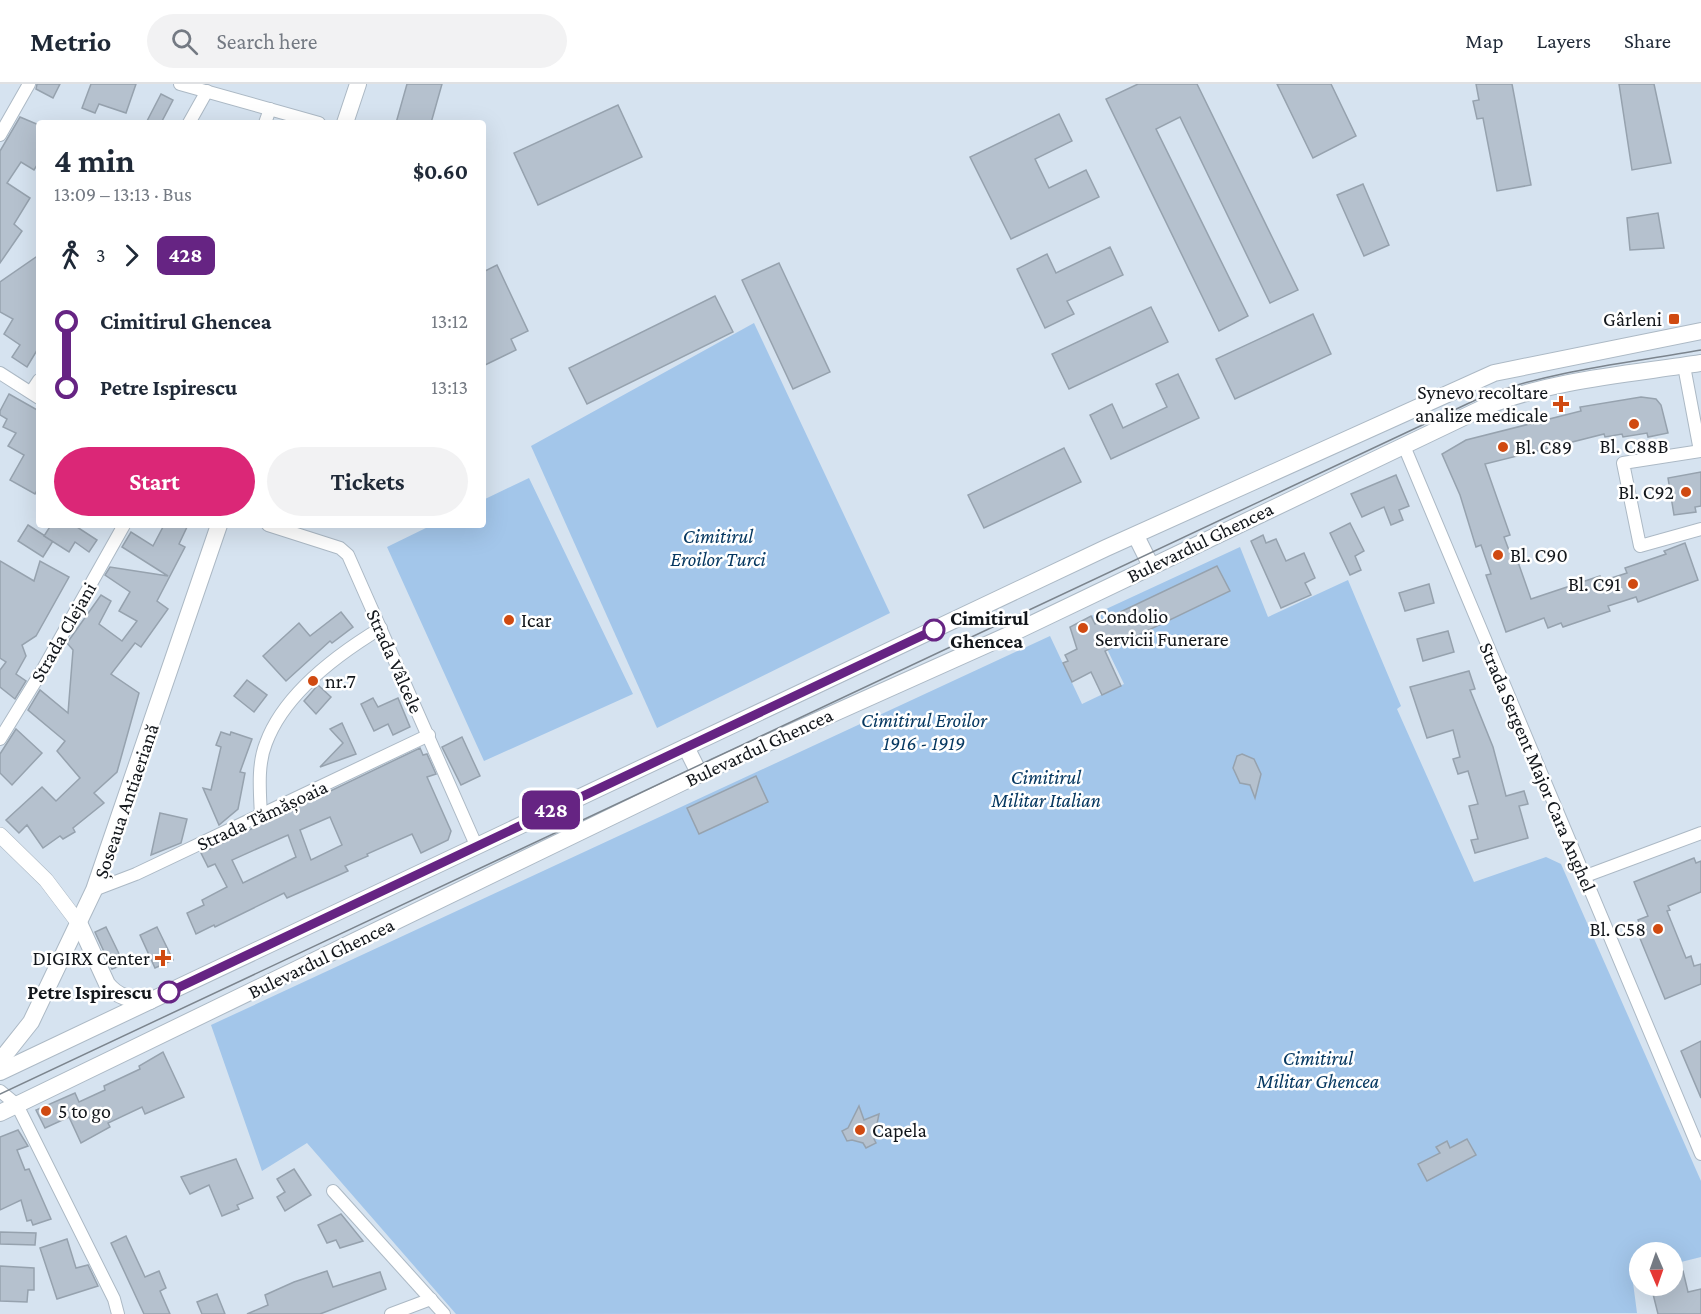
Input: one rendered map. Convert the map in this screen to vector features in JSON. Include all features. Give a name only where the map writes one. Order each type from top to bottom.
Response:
[{"type":"main road","points":[[346,120],[358,84]]},
{"type":"main road","name":"Bulevardul Ghencea","points":[[0,1072],[477,845],[1475,380],[1505,370],[1701,331]]},
{"type":"main road","name":"Bulevardul Ghencea","points":[[0,1113],[700,774],[1015,632],[1485,407],[1512,397],[1693,364]]},
{"type":"main road","points":[[1505,370],[1512,397]]},
{"type":"main road","name":"Șoseaua Antiaeriană","points":[[0,1061],[31,1022],[80,925],[218,528]]},
{"type":"main road","points":[[1136,536],[1150,566]]},
{"type":"main road","points":[[686,747],[700,774]]},
{"type":"main road","points":[[80,925],[107,984],[113,992],[121,997],[151,1001]]},
{"type":"street","points":[[0,135],[29,84]]},
{"type":"street","points":[[180,84],[308,120]]},
{"type":"street","points":[[191,120],[207,91]]},
{"type":"street","points":[[266,120],[270,109]]},
{"type":"street","points":[[1693,364],[1700,451],[1623,464],[1640,546],[1701,529]]},
{"type":"street","points":[[0,373],[35,395]]},
{"type":"street","name":"Strada Sergent Major Cara Anghel","points":[[1404,446],[1701,1154]]},
{"type":"street","name":"Strada Clejani","points":[[0,739],[43,669],[122,528]]},
{"type":"street","name":"Strada Vâlcele","points":[[277,528],[340,548],[348,555],[477,845]]},
{"type":"street","points":[[261,816],[262,759],[272,729],[302,690],[333,662],[381,628]]},
{"type":"street","name":"Strada Tămășoaia","points":[[94,890],[136,874],[429,735]]},
{"type":"street","points":[[1583,877],[1701,833]]},
{"type":"street","points":[[0,835],[46,880],[80,925]]},
{"type":"street","points":[[0,1091],[17,1105],[114,1299],[118,1314]]},
{"type":"street","points":[[333,1191],[444,1314]]},
{"type":"street","points":[[391,1314],[431,1299]]},
{"type":"green space","name":"Cimitirul Eroilor Turci","points":[[754,323],[890,613],[657,728],[531,446]]},
{"type":"green space","name":"Icar","points":[[529,478],[633,694],[484,761],[387,547],[426,528],[486,528],[486,499]]},
{"type":"green space","points":[[1240,547],[1268,617],[1348,580],[1401,706],[1397,709],[1474,882],[1546,857],[1561,864],[1701,1181],[1701,1257],[1683,1262],[1683,1242],[1629,1242],[1629,1296],[1635,1296],[1637,1313],[456,1314],[307,1143],[262,1171],[211,1025],[1050,636],[1082,704],[1124,684],[1091,616]]},
{"type":"building","points":[[37,84],[60,84],[53,98],[36,89]]},
{"type":"building","points":[[91,84],[136,84],[126,113],[99,104],[95,113],[82,108]]},
{"type":"building","points":[[407,84],[442,84],[432,120],[397,120]]},
{"type":"building","points":[[1138,84],[1197,84],[1298,290],[1270,303],[1180,117],[1156,129],[1248,316],[1219,331],[1106,99]]},
{"type":"building","points":[[1277,84],[1331,84],[1356,136],[1313,158]]},
{"type":"building","points":[[1476,84],[1512,84],[1531,185],[1497,191],[1483,118],[1477,119],[1473,101],[1479,100]]},
{"type":"building","points":[[1619,84],[1654,84],[1671,163],[1632,170]]},
{"type":"building","points":[[161,94],[173,100],[163,120],[148,120]]},
{"type":"building","points":[[618,105],[642,157],[538,205],[514,153]]},
{"type":"building","points":[[1059,114],[1072,141],[1035,159],[1049,188],[1086,170],[1099,197],[1011,239],[970,157]]},
{"type":"building","points":[[20,117],[36,124],[36,167],[34,170],[21,162],[7,183],[30,198],[14,224],[22,231],[0,263],[0,151]]},
{"type":"building","points":[[1363,184],[1389,245],[1364,256],[1337,195]]},
{"type":"building","points":[[1658,213],[1664,248],[1630,250],[1627,218]]},
{"type":"building","points":[[1110,247],[1123,275],[1067,301],[1074,314],[1045,328],[1017,269],[1047,254],[1056,273]]},
{"type":"building","points":[[36,257],[36,352],[27,367],[12,357],[20,345],[4,334],[13,319],[0,312],[0,282]]},
{"type":"building","points":[[779,263],[830,372],[793,389],[742,280]]},
{"type":"building","points":[[497,265],[528,331],[511,339],[516,350],[486,365],[486,270]]},
{"type":"building","points":[[715,296],[733,332],[587,404],[569,368]]},
{"type":"building","points":[[1151,307],[1168,342],[1069,389],[1052,354]]},
{"type":"building","points":[[1313,314],[1331,354],[1235,399],[1216,359]]},
{"type":"building","points":[[1178,374],[1199,418],[1111,459],[1090,415],[1112,404],[1123,428],[1167,407],[1156,384]]},
{"type":"building","points":[[9,394],[36,409],[35,494],[10,480],[24,455],[8,446],[16,433],[3,427],[7,419],[0,415]]},
{"type":"building","points":[[1641,397],[1656,399],[1661,405],[1668,433],[1648,437],[1647,433],[1623,437],[1622,434],[1605,437],[1604,434],[1485,464],[1510,535],[1504,537],[1514,564],[1518,562],[1531,599],[1600,576],[1602,581],[1627,573],[1625,568],[1666,554],[1664,551],[1685,543],[1698,580],[1638,602],[1636,597],[1608,606],[1610,611],[1563,627],[1561,623],[1548,628],[1544,618],[1506,632],[1486,575],[1491,574],[1481,545],[1476,547],[1460,495],[1442,454],[1466,440],[1581,411],[1580,407]]},
{"type":"building","points":[[1064,448],[1081,482],[984,528],[968,495]]},
{"type":"building","name":"Bl. C92","points":[[1701,472],[1701,506],[1695,507],[1696,512],[1674,515],[1668,478]]},
{"type":"building","points":[[1396,475],[1409,506],[1399,510],[1403,520],[1391,525],[1384,507],[1362,517],[1351,494]]},
{"type":"building","points":[[1350,523],[1364,551],[1355,556],[1361,570],[1350,575],[1330,533]]},
{"type":"building","points":[[28,525],[53,541],[43,557],[18,541]]},
{"type":"building","points":[[49,528],[79,528],[97,540],[89,552],[75,542],[69,552],[44,536]]},
{"type":"building","points":[[162,528],[187,528],[179,544],[185,547],[157,601],[168,609],[141,647],[135,643],[111,674],[139,693],[117,772],[94,793],[104,803],[73,828],[75,832],[63,839],[60,836],[43,848],[27,825],[19,833],[6,820],[42,787],[56,801],[80,778],[57,751],[65,741],[28,710],[40,690],[68,713],[73,650],[67,643],[101,595],[111,601],[99,624],[122,641],[137,621],[119,611],[130,592],[105,575],[110,567],[168,576],[122,547],[131,532],[153,546]]},
{"type":"building","points":[[1263,535],[1266,543],[1276,539],[1286,561],[1304,553],[1315,578],[1305,583],[1311,595],[1281,608],[1251,541]]},
{"type":"building","points":[[0,561],[34,581],[40,561],[69,577],[36,636],[22,645],[26,656],[16,674],[26,681],[15,699],[0,687],[0,670],[6,662],[0,658]]},
{"type":"building","points":[[1217,566],[1230,591],[1105,651],[1121,686],[1102,695],[1091,672],[1072,682],[1063,663],[1068,661],[1065,655],[1077,649],[1070,627],[1091,616],[1095,624]]},
{"type":"building","points":[[1429,584],[1434,603],[1405,611],[1399,593]]},
{"type":"building","points":[[341,612],[353,627],[332,643],[330,641],[286,681],[263,656],[299,623],[310,636]]},
{"type":"building","points":[[1448,631],[1454,652],[1423,661],[1417,639]]},
{"type":"building","points":[[1469,671],[1475,689],[1470,690],[1493,747],[1506,796],[1524,791],[1528,804],[1519,806],[1528,838],[1475,853],[1471,840],[1478,839],[1469,806],[1478,804],[1468,771],[1458,774],[1453,759],[1460,757],[1453,730],[1427,738],[1410,687]]},
{"type":"building","points":[[247,680],[267,695],[254,712],[234,696]]},
{"type":"building","points":[[318,685],[331,697],[316,714],[304,701]]},
{"type":"building","points":[[373,698],[378,707],[398,698],[410,727],[393,735],[388,724],[374,731],[361,704]]},
{"type":"building","points":[[342,723],[356,754],[320,767],[343,743],[330,729]]},
{"type":"building","points":[[16,729],[42,753],[12,785],[0,773],[0,754]]},
{"type":"building","points":[[221,732],[230,735],[231,732],[252,739],[240,772],[245,773],[238,809],[219,825],[203,788],[211,790],[221,747],[216,745]]},
{"type":"building","points":[[462,737],[480,776],[461,785],[442,747]]},
{"type":"building","points":[[420,748],[423,755],[427,754],[436,774],[427,777],[451,831],[448,840],[421,853],[412,834],[345,866],[348,871],[287,898],[284,893],[196,934],[187,913],[204,905],[202,900],[227,887],[215,864],[208,867],[201,853]],"holes":[[[330,817],[342,845],[311,860],[300,830]],[[288,835],[296,857],[243,883],[232,860]]]},
{"type":"building","points":[[1242,754],[1254,759],[1261,774],[1255,798],[1250,785],[1240,783],[1233,768],[1237,756]]},
{"type":"building","points":[[756,776],[768,802],[699,834],[687,808]]},
{"type":"building","points":[[160,813],[187,819],[181,843],[151,855]]},
{"type":"building","name":"Bl. C58","points":[[1694,858],[1696,863],[1701,861],[1701,892],[1668,906],[1670,910],[1667,911],[1686,958],[1691,956],[1694,966],[1701,964],[1701,984],[1665,999],[1639,936],[1644,934],[1638,920],[1648,916],[1634,882]]},
{"type":"building","points":[[106,927],[124,964],[112,969],[95,932]]},
{"type":"building","points":[[157,927],[173,960],[155,968],[140,935]]},
{"type":"building","points":[[1701,1041],[1701,1098],[1681,1051]]},
{"type":"building","points":[[163,1052],[184,1097],[145,1114],[142,1107],[108,1123],[110,1127],[81,1143],[69,1117],[45,1128],[36,1110],[75,1093],[79,1102],[105,1090],[104,1086],[140,1069],[139,1066]]},
{"type":"building","name":"Capela","points":[[859,1106],[864,1120],[879,1114],[874,1139],[876,1143],[866,1148],[863,1143],[847,1141],[842,1131],[848,1128]]},
{"type":"building","points":[[18,1130],[28,1146],[17,1150],[25,1170],[29,1169],[51,1219],[33,1225],[31,1220],[27,1221],[21,1200],[0,1210],[0,1137]]},
{"type":"building","points":[[1467,1139],[1476,1155],[1427,1181],[1418,1164],[1440,1153],[1436,1147],[1447,1141],[1450,1148]]},
{"type":"building","points":[[236,1159],[253,1198],[237,1205],[239,1209],[222,1216],[209,1185],[190,1194],[181,1177]]},
{"type":"building","points":[[294,1169],[311,1195],[285,1211],[277,1197],[285,1192],[277,1179]]},
{"type":"building","points":[[341,1214],[363,1241],[340,1248],[336,1240],[327,1243],[318,1225]]},
{"type":"building","points":[[0,1232],[36,1233],[35,1245],[0,1244]]},
{"type":"building","points":[[126,1236],[145,1277],[159,1271],[166,1288],[160,1291],[170,1314],[144,1314],[111,1243]]},
{"type":"building","points":[[67,1239],[76,1268],[88,1265],[98,1286],[57,1299],[40,1248]]},
{"type":"building","points":[[0,1266],[34,1268],[34,1290],[28,1290],[27,1302],[0,1301]]},
{"type":"building","points":[[327,1271],[333,1287],[380,1272],[386,1289],[320,1314],[247,1314],[268,1305],[265,1295]]},
{"type":"building","points":[[1683,1271],[1688,1292],[1701,1289],[1701,1314],[1658,1314],[1654,1296],[1683,1296]]},
{"type":"building","points":[[217,1294],[225,1314],[202,1314],[197,1302]]},
{"type":"tram line","points":[[0,1094],[1484,396],[1564,373],[1701,350]]},
{"type":"bus line","name":"428","points":[[169,992],[934,630]]},
{"type":"place","name":"Gârleni","points":[[1674,319]]},
{"type":"place","name":"Synevo recoltare analize medicale","points":[[1561,404]]},
{"type":"place","name":"Bl. C88B","points":[[1634,424]]},
{"type":"place","name":"Bl. C89","points":[[1503,447]]},
{"type":"place","name":"Bl. C92","points":[[1686,492]]},
{"type":"place","name":"Bl. C90","points":[[1498,555]]},
{"type":"place","name":"Bl. C91","points":[[1633,584]]},
{"type":"place","name":"Icar","points":[[509,620]]},
{"type":"place","name":"Condolio Servicii Funerare","points":[[1083,628]]},
{"type":"place","name":"Cimitirul Ghencea","points":[[934,630]]},
{"type":"place","name":"nr.7","points":[[313,681]]},
{"type":"place","name":"Bl. C58","points":[[1658,929]]},
{"type":"place","name":"DIGIRX Center","points":[[163,958]]},
{"type":"place","name":"Petre Ispirescu","points":[[169,992]]},
{"type":"place","name":"5 to go","points":[[46,1111]]},
{"type":"place","name":"Capela","points":[[860,1130]]},
{"type":"park label","name":"Cimitirul Eroilor 1916 - 1919","points":[[924,732]]},
{"type":"park label","name":"Cimitirul Militar Italian","points":[[1046,788]]},
{"type":"park label","name":"Cimitirul Militar Ghencea","points":[[1318,1070]]}]
